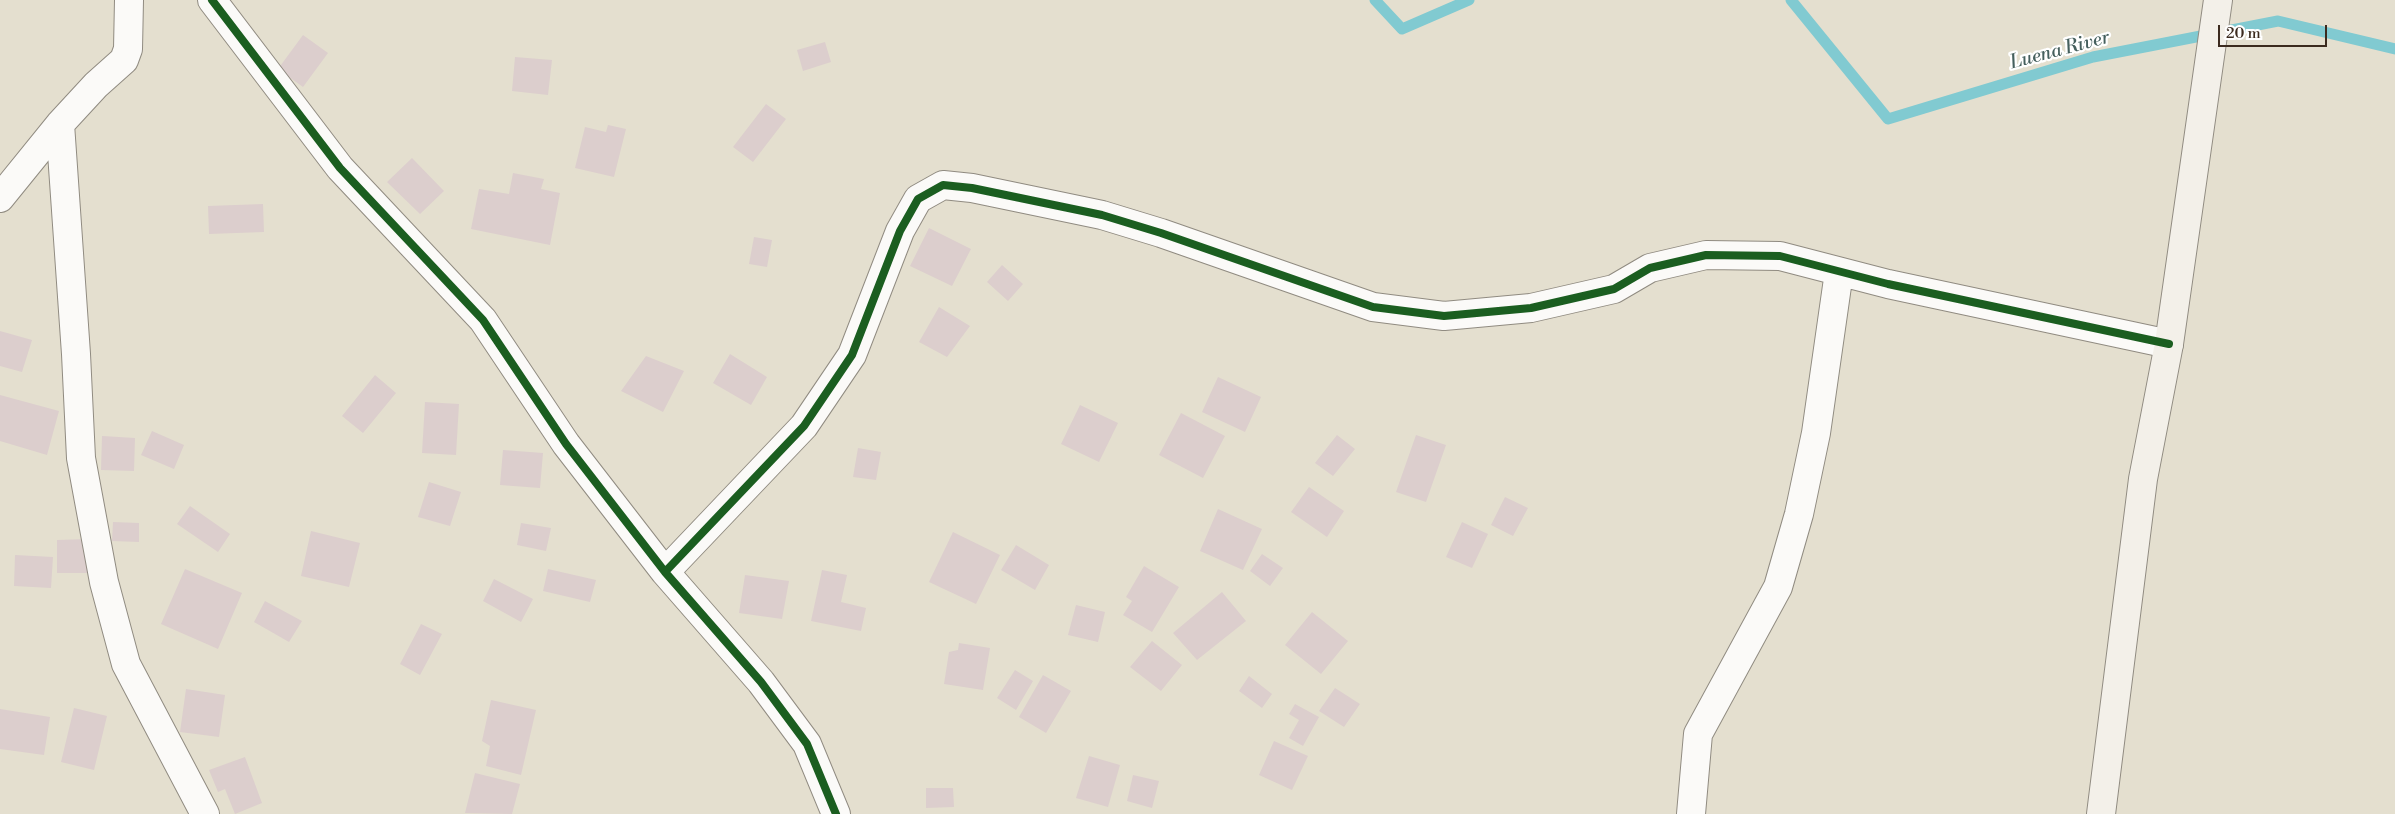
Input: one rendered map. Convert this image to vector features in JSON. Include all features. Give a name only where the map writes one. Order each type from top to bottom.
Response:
[{"type":"main road","points":[[2101,814],[2143,479],[2169,344],[2218,0]]},
{"type":"street","points":[[0,198],[60,124],[96,85],[124,60],[128,49],[129,0]]},
{"type":"street","points":[[212,0],[340,168],[482,320],[566,444],[665,572],[761,682],[807,744],[836,814]]},
{"type":"street","points":[[60,124],[76,354],[81,458],[104,582],[126,664],[205,814]]},
{"type":"street","points":[[665,572],[804,426],[852,355],[900,230],[918,199],[943,185],[972,188],[1102,215],[1161,233],[1373,307],[1444,316],[1531,308],[1614,289],[1650,268],[1706,255],[1780,256],[1839,272],[2169,344]]},
{"type":"street","points":[[1691,814],[1698,734],[1778,587],[1799,514],[1816,433],[1839,272]]},
{"type":"building","points":[[303,35],[328,53],[303,87],[278,69]]},
{"type":"building","points":[[825,42],[831,62],[803,71],[797,50]]},
{"type":"building","points":[[515,57],[552,60],[548,95],[512,91]]},
{"type":"building","points":[[766,104],[786,119],[753,162],[733,147]]},
{"type":"building","points":[[608,125],[626,129],[614,177],[575,168],[585,127],[606,132]]},
{"type":"building","points":[[412,158],[444,191],[420,214],[387,182]]},
{"type":"building","points":[[513,173],[544,179],[541,189],[560,193],[550,245],[471,229],[479,189],[509,194]]},
{"type":"building","points":[[263,204],[264,232],[209,234],[208,206]]},
{"type":"building","points":[[929,228],[971,249],[952,286],[910,266]]},
{"type":"building","points":[[754,237],[772,240],[767,267],[749,264]]},
{"type":"building","points":[[1002,265],[1023,284],[1008,301],[987,282]]},
{"type":"building","points":[[939,307],[970,326],[947,357],[919,342]]},
{"type":"building","points":[[0,331],[32,340],[22,372],[0,366]]},
{"type":"building","points":[[730,354],[767,377],[751,405],[713,383]]},
{"type":"building","points":[[646,356],[684,371],[663,412],[621,391]]},
{"type":"building","points":[[375,375],[396,393],[363,433],[342,416]]},
{"type":"building","points":[[1218,377],[1261,397],[1245,432],[1202,412]]},
{"type":"building","points":[[0,395],[59,411],[47,455],[0,441]]},
{"type":"building","points":[[425,402],[459,404],[456,455],[422,453]]},
{"type":"building","points":[[1080,405],[1118,423],[1099,462],[1061,444]]},
{"type":"building","points":[[1181,413],[1225,436],[1203,478],[1159,455]]},
{"type":"building","points":[[152,431],[184,445],[174,469],[141,455]]},
{"type":"building","points":[[1337,435],[1355,449],[1333,476],[1315,463]]},
{"type":"building","points":[[1416,435],[1446,445],[1426,502],[1396,492]]},
{"type":"building","points":[[102,436],[135,438],[134,471],[101,470]]},
{"type":"building","points":[[858,448],[881,452],[876,480],[853,477]]},
{"type":"building","points":[[503,450],[543,453],[540,488],[500,485]]},
{"type":"building","points":[[429,482],[461,492],[450,526],[418,517]]},
{"type":"building","points":[[1309,487],[1344,511],[1327,537],[1291,512]]},
{"type":"building","points":[[1505,497],[1528,508],[1513,536],[1491,525]]},
{"type":"building","points":[[190,506],[230,534],[218,552],[177,524]]},
{"type":"building","points":[[1218,509],[1262,529],[1243,570],[1200,551]]},
{"type":"building","points":[[113,522],[139,523],[139,542],[112,541]]},
{"type":"building","points":[[1462,522],[1488,534],[1472,568],[1446,557]]},
{"type":"building","points":[[521,523],[551,528],[546,551],[517,545]]},
{"type":"building","points":[[311,531],[360,543],[349,587],[301,576]]},
{"type":"building","points":[[953,532],[1000,555],[976,604],[929,582]]},
{"type":"building","points":[[87,539],[88,573],[57,573],[57,540]]},
{"type":"building","points":[[1016,545],[1049,565],[1035,590],[1001,570]]},
{"type":"building","points":[[1262,554],[1283,568],[1270,586],[1250,571]]},
{"type":"building","points":[[15,555],[53,557],[51,588],[14,586]]},
{"type":"building","points":[[1144,566],[1179,587],[1152,632],[1123,615],[1132,601],[1126,597]]},
{"type":"building","points":[[185,569],[242,593],[218,649],[161,624]]},
{"type":"building","points":[[548,569],[596,580],[590,602],[543,591]]},
{"type":"building","points":[[822,570],[847,575],[841,602],[866,608],[861,631],[811,621]]},
{"type":"building","points":[[745,575],[789,581],[782,619],[739,613]]},
{"type":"building","points":[[494,579],[533,599],[521,622],[483,601]]},
{"type":"building","points":[[1222,592],[1246,621],[1197,660],[1173,633]]},
{"type":"building","points":[[265,601],[302,621],[289,642],[254,622]]},
{"type":"building","points":[[1076,605],[1105,612],[1098,642],[1068,635]]},
{"type":"building","points":[[1312,612],[1348,641],[1321,674],[1285,645]]},
{"type":"building","points":[[421,624],[442,634],[420,675],[400,664]]},
{"type":"building","points":[[1152,641],[1182,665],[1161,691],[1130,667]]},
{"type":"building","points":[[959,643],[990,648],[983,690],[944,684],[949,652],[958,650]]},
{"type":"building","points":[[1015,670],[1033,681],[1016,710],[997,698]]},
{"type":"building","points":[[1043,675],[1071,691],[1046,733],[1019,717]]},
{"type":"building","points":[[1249,676],[1272,694],[1262,708],[1239,691]]},
{"type":"building","points":[[1335,688],[1360,704],[1344,727],[1319,711]]},
{"type":"building","points":[[186,689],[225,695],[219,737],[180,732]]},
{"type":"building","points":[[491,700],[536,710],[521,775],[486,766],[490,746],[482,741]]},
{"type":"building","points":[[1295,704],[1319,717],[1303,746],[1289,738],[1299,720],[1289,714]]},
{"type":"building","points":[[74,708],[107,716],[94,770],[61,762]]},
{"type":"building","points":[[0,709],[50,717],[44,755],[0,749]]},
{"type":"building","points":[[1274,741],[1308,756],[1292,790],[1259,775]]},
{"type":"building","points":[[1089,756],[1120,765],[1108,807],[1076,798]]},
{"type":"building","points":[[245,757],[262,803],[235,814],[225,789],[218,792],[209,770]]},
{"type":"building","points":[[475,773],[520,784],[512,814],[465,813]]},
{"type":"building","points":[[1133,775],[1159,781],[1152,808],[1127,801]]},
{"type":"building","points":[[926,788],[953,788],[954,807],[926,808]]},
{"type":"waterway","name":"Luena River","points":[[1375,0],[1402,29],[1469,0]]},
{"type":"waterway","name":"Luena River","points":[[1791,0],[1888,119],[2093,57],[2278,21],[2395,49]]},
{"type":"cycle path","points":[[212,0],[340,168],[483,320],[566,444],[665,572],[761,682],[807,744],[836,814]]},
{"type":"cycle path","points":[[665,572],[804,426],[852,355],[900,231],[918,199],[943,185],[972,188],[1102,215],[1161,233],[1373,307],[1444,316],[1531,308],[1614,289],[1650,268],[1706,255],[1780,256],[1888,284],[2169,344]]}]
